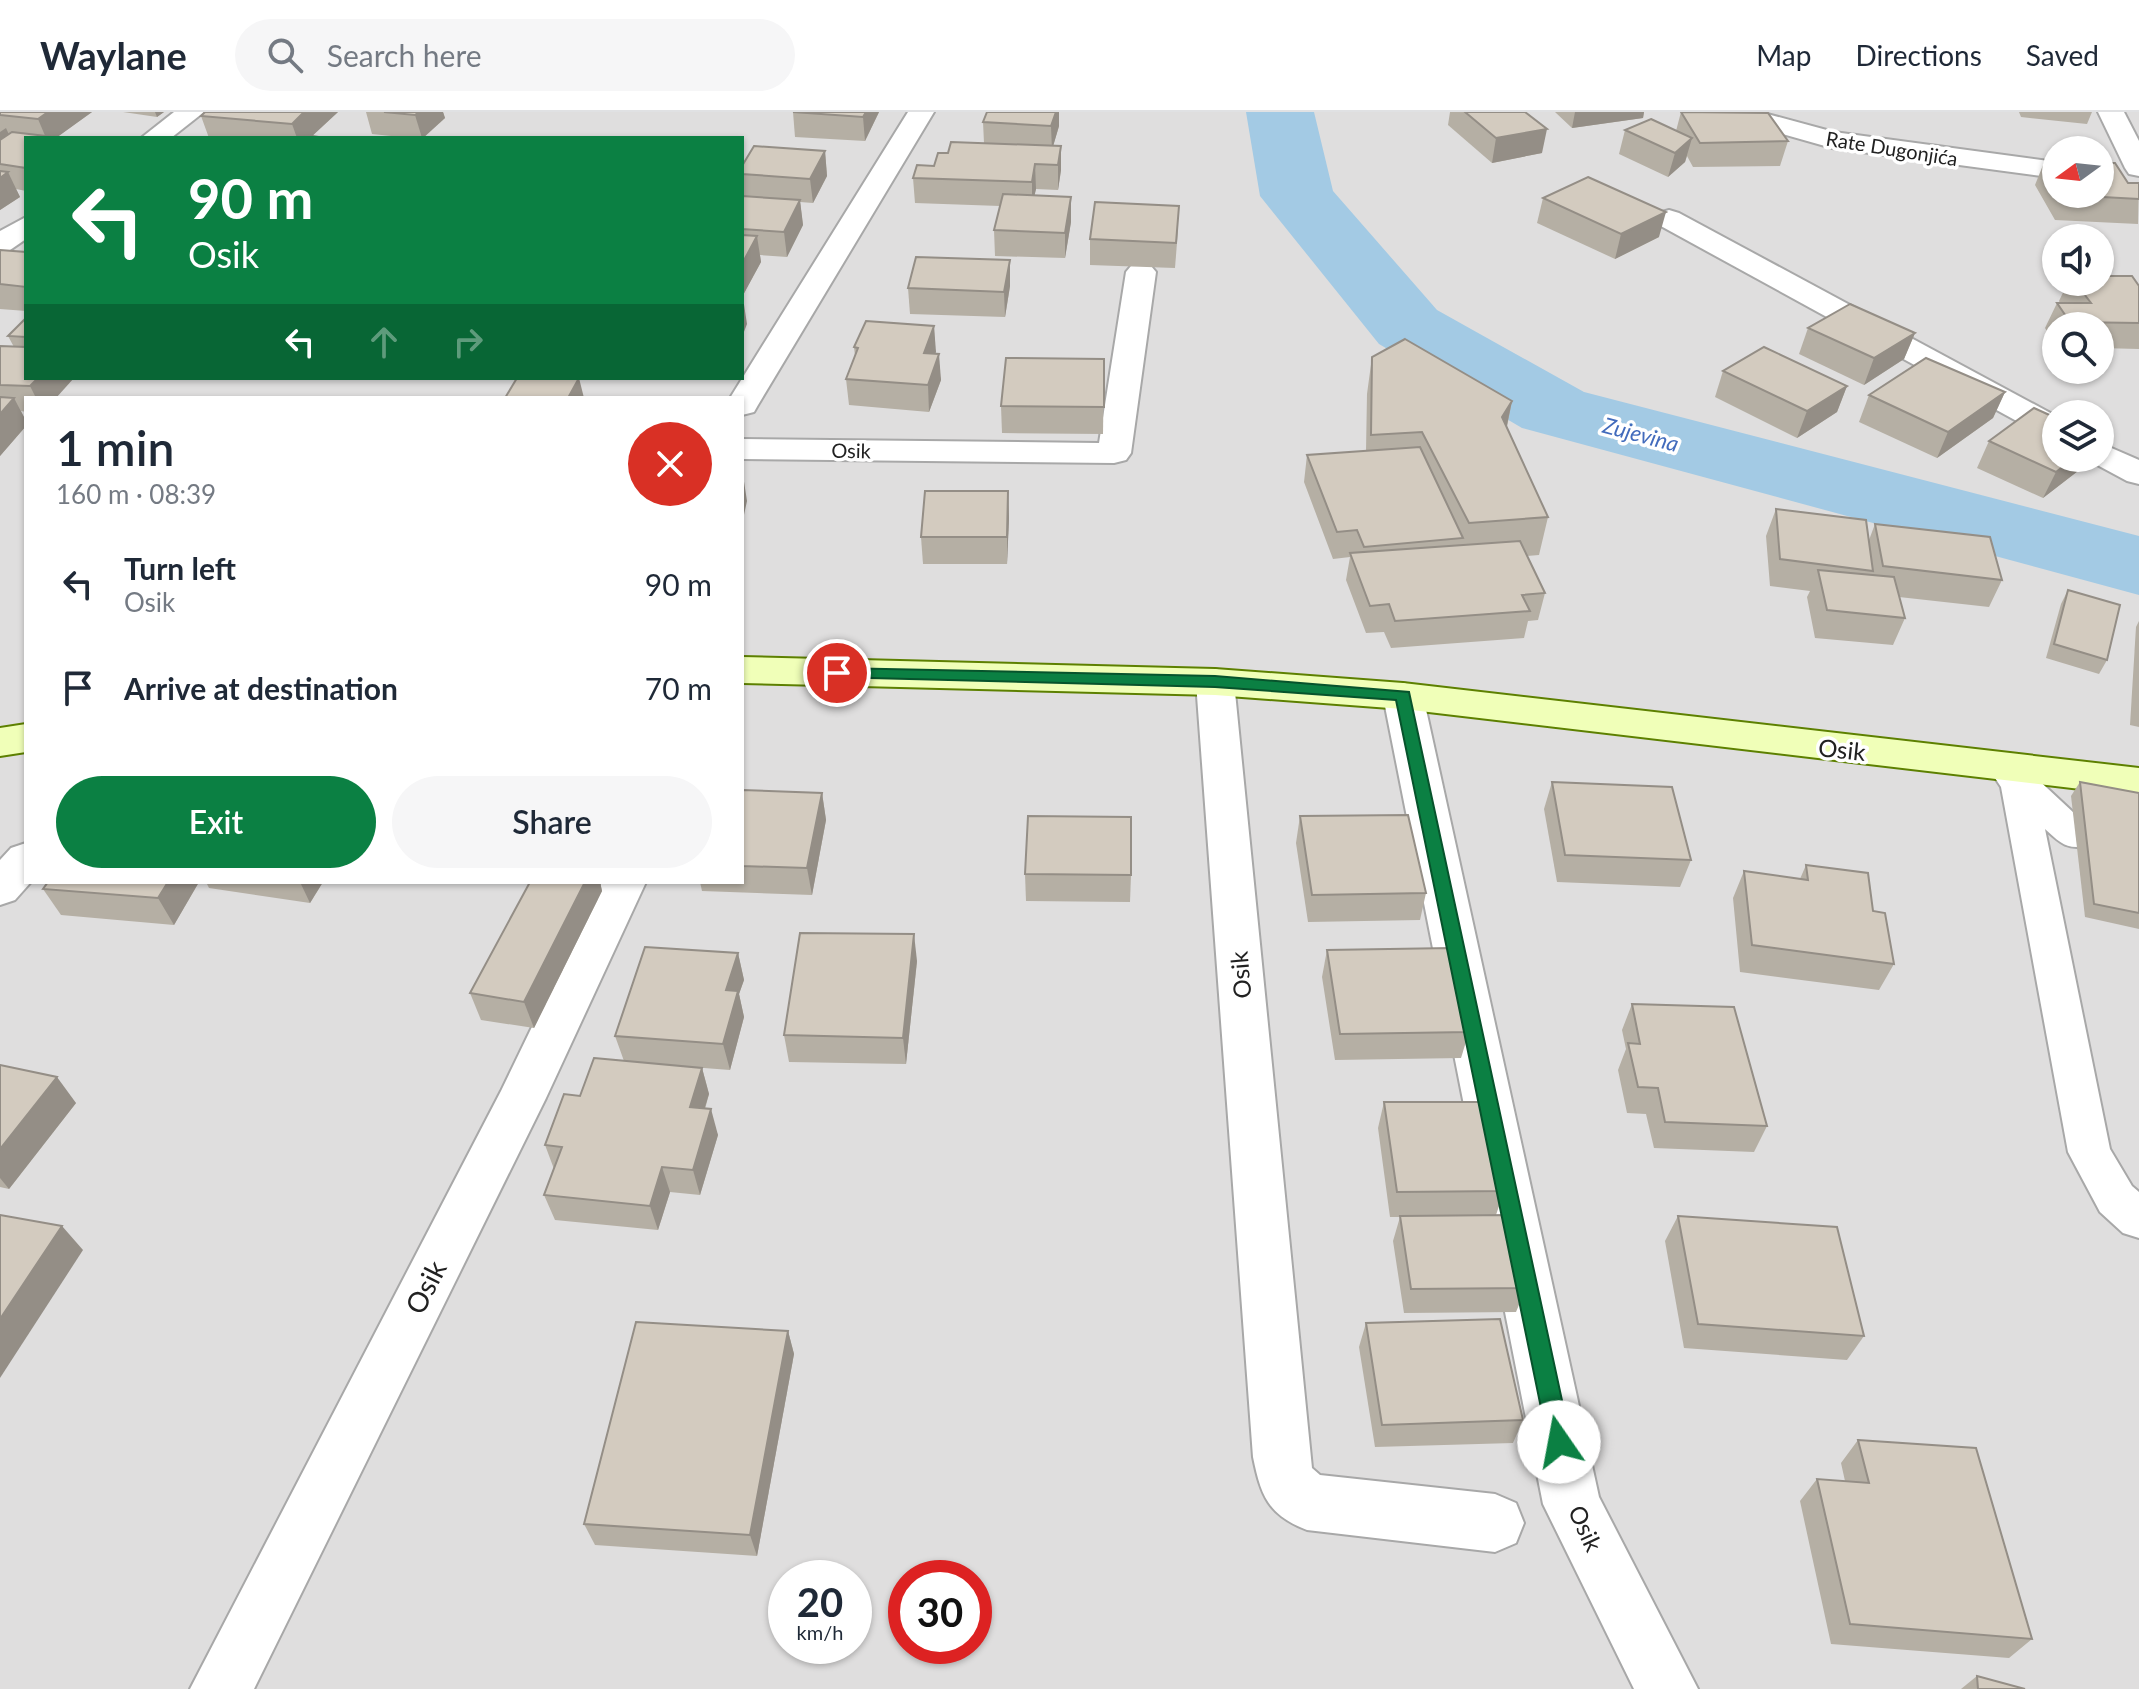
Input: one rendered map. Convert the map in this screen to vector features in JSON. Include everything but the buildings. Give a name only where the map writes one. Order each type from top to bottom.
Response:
[{"type":"main road","name":"Osik","points":[[744,670],[1215,682],[1403,696],[2139,782]]},
{"type":"main road","points":[[0,742],[24,738]]},
{"type":"street","points":[[157,136],[191,112]]},
{"type":"street","points":[[744,402],[921,112]]},
{"type":"street","name":"Rate Dugonjića","points":[[1731,112],[1832,140],[2042,168]]},
{"type":"street","points":[[2111,112],[2130,173]]},
{"type":"street","points":[[1669,219],[2042,421]]},
{"type":"street","points":[[0,244],[24,227]]},
{"type":"street","name":"Osik","points":[[744,449],[1114,453],[1141,272]]},
{"type":"street","points":[[2114,461],[2139,474]]},
{"type":"street","name":"Osik","points":[[1215,682],[1281,1457],[1287,1483],[1307,1502],[1495,1523]]},
{"type":"street","name":"Osik","points":[[1403,696],[1572,1504],[1667,1689]]},
{"type":"street","points":[[0,889],[24,861]]},
{"type":"street","name":"Osik","points":[[221,1689],[515,1112],[623,884]]},
{"type":"lane","points":[[1963,761],[2004,769],[2076,836]]},
{"type":"lane","points":[[2018,782],[2089,1152],[2116,1199],[2139,1219]]},
{"type":"shaded area","points":[[0,112],[2139,112],[2139,1689],[0,1689]]},
{"type":"waterway","name":"Zujevina","points":[[1280,112],[1297,196],[1408,327],[1553,410],[2139,566]]},
{"type":"route","points":[[837,673],[1215,682],[1403,696],[1559,1442]]}]
